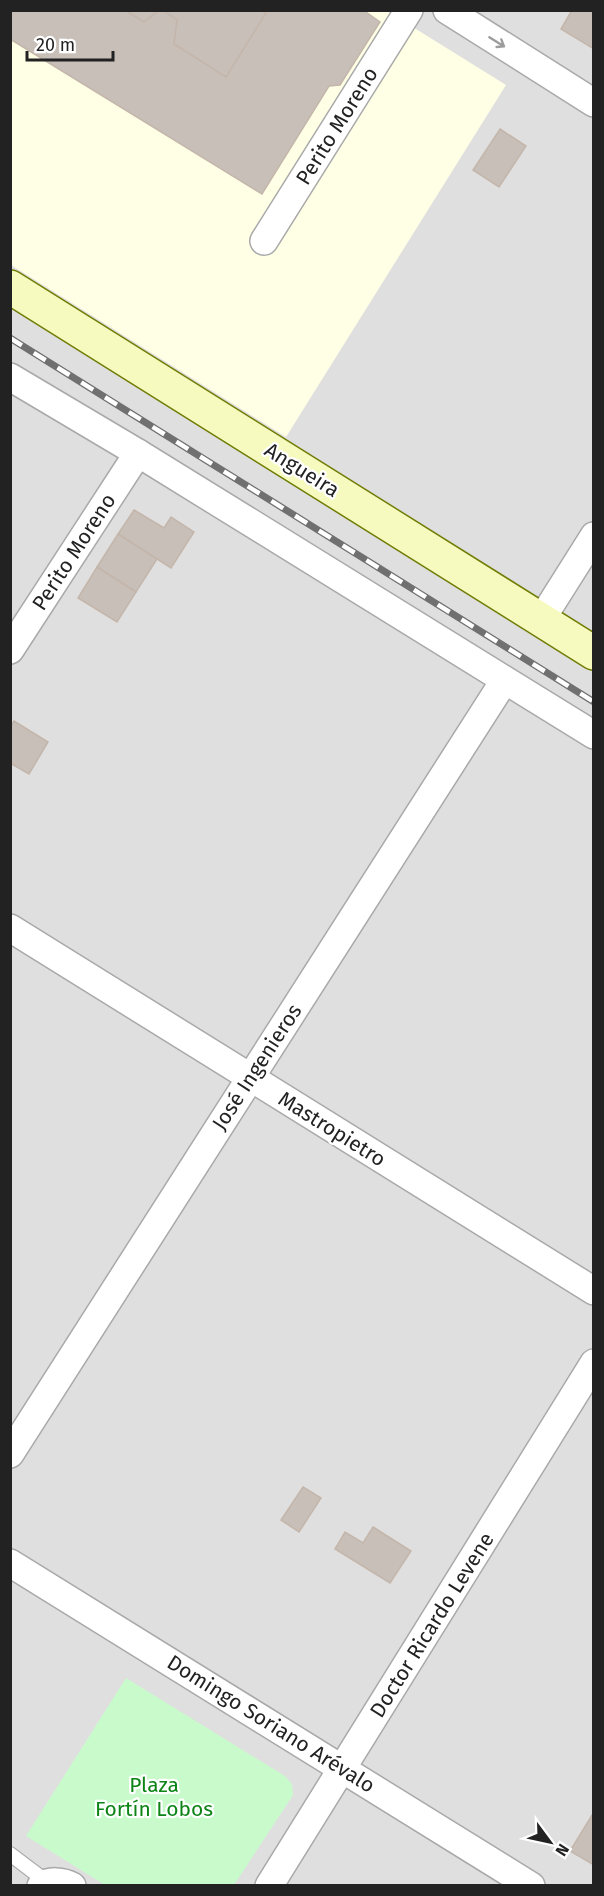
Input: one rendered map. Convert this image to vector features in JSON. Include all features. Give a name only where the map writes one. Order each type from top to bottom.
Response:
[{"type":"street","name":"Perito Moreno","points":[[264,241],[409,10]]},
{"type":"street","points":[[447,10],[594,103]]},
{"type":"street","name":"Angueira","points":[[10,287],[594,653]]},
{"type":"street","points":[[10,377],[138,453],[594,735]]},
{"type":"street","name":"Perito Moreno","points":[[10,650],[138,453]]},
{"type":"street","points":[[542,620],[594,536]]},
{"type":"street","name":"José Ingenieros","points":[[10,1454],[504,681]]},
{"type":"street","name":"Mastropietro","points":[[10,928],[594,1291]]},
{"type":"street","name":"Doctor Ricardo Levene","points":[[269,1886],[594,1363]]},
{"type":"street","name":"Domingo Soriano Arévalo","points":[[10,1563],[531,1886]]},
{"type":"lane","points":[[10,1854],[54,1884]]},
{"type":"shaded area","points":[[10,11],[387,11],[506,85],[286,437],[11,265]]},
{"type":"shaded area","points":[[11,11],[593,11],[593,1885],[11,1885]]},
{"type":"green space","name":"Plaza Fortín Lobos","points":[[126,1678],[285,1776],[292,1784],[293,1795],[234,1885],[105,1885],[26,1836]]},
{"type":"building","points":[[10,10],[363,10],[380,22],[340,85],[329,86],[262,194],[10,39]]},
{"type":"building","points":[[125,10],[159,10],[144,22]]},
{"type":"building","points":[[163,10],[261,10],[266,13],[226,77],[174,44],[177,20]]},
{"type":"building","points":[[572,10],[594,10],[594,49],[561,29]]},
{"type":"building","points":[[500,129],[526,146],[499,187],[473,170]]},
{"type":"building","points":[[134,510],[164,528],[171,517],[194,532],[171,568],[118,534]]},
{"type":"building","points":[[118,534],[157,559],[136,592],[97,567]]},
{"type":"building","points":[[97,567],[136,592],[117,622],[78,598]]},
{"type":"building","points":[[14,721],[48,742],[29,774],[10,763],[10,727]]},
{"type":"building","points":[[303,1487],[321,1498],[299,1532],[281,1520]]},
{"type":"building","points":[[373,1527],[411,1551],[390,1583],[335,1549],[345,1532],[363,1543]]},
{"type":"building","points":[[594,1812],[594,1865],[570,1851]]},
{"type":"railway","points":[[10,338],[594,702]]}]
